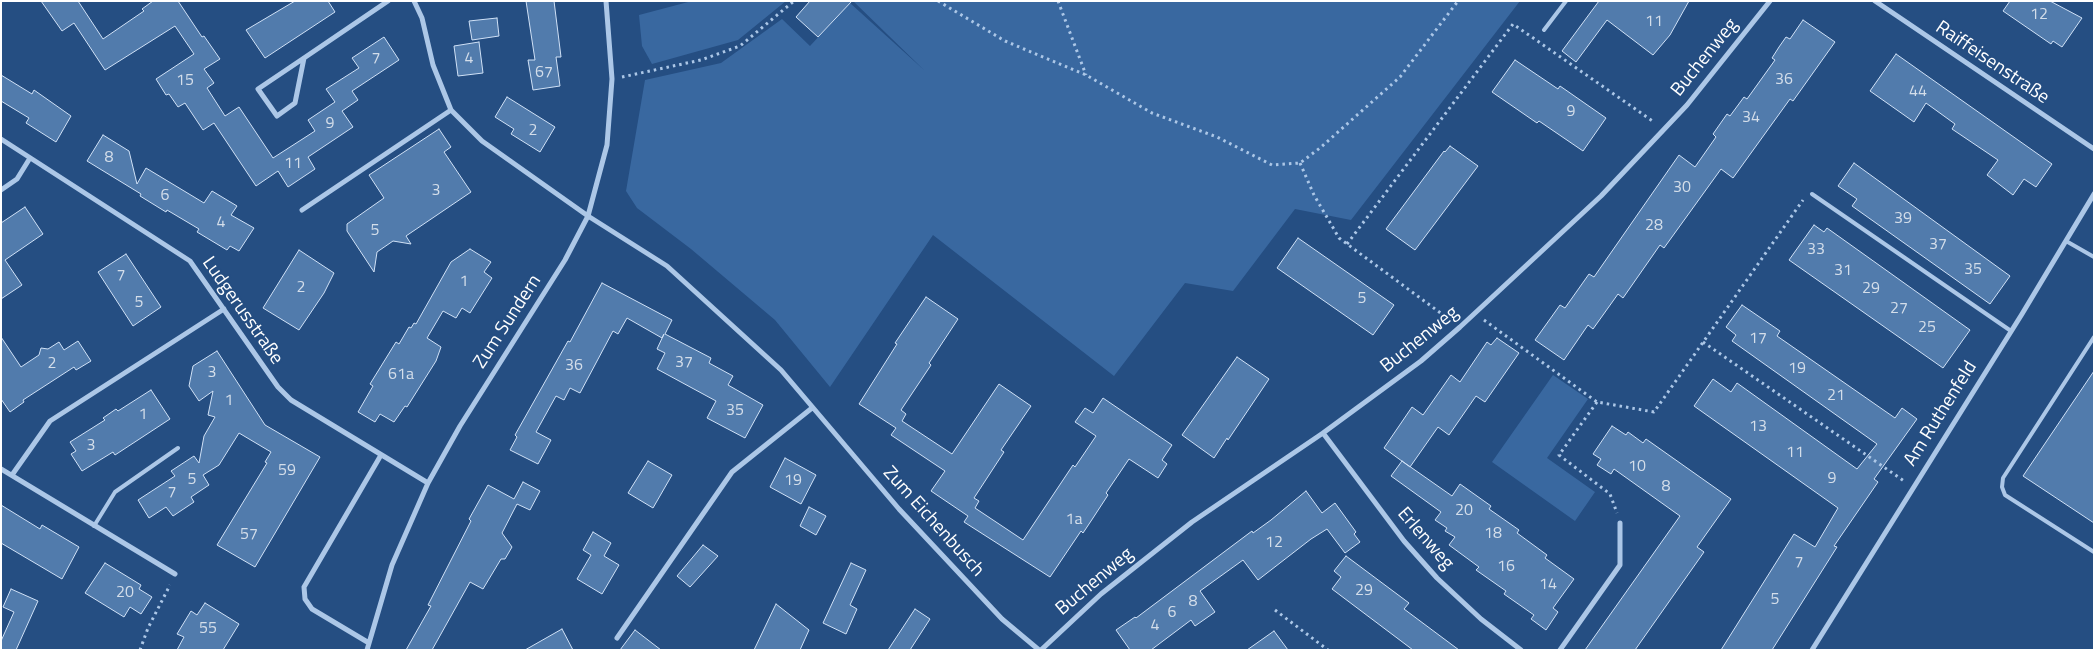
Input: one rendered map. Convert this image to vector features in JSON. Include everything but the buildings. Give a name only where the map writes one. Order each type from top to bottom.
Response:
[{"type":"street","points":[[304,58],[295,103],[276,116],[258,88],[388,1]]},
{"type":"street","points":[[302,210],[451,110],[433,65],[422,18],[414,1]]},
{"type":"street","name":"Zum Sundern","points":[[367,650],[392,565],[428,483],[460,426],[565,260],[588,216],[607,145],[612,80],[606,1]]},
{"type":"street","name":"Buchenweg","points":[[1040,650],[1101,594],[1192,522],[1323,433],[1421,361],[1460,327],[1601,196],[1687,105],[1770,1]]},
{"type":"street","name":"Raiffeisenstraße","points":[[1875,1],[2094,149]]},
{"type":"street","name":"Zum Eichenbusch","points":[[451,110],[482,141],[588,216],[667,266],[781,370],[899,509],[1002,619],[1040,650]]},
{"type":"street","name":"Ludgerusstraße","points":[[1,140],[190,261],[278,387],[291,400],[428,483]]},
{"type":"street","points":[[1,190],[17,179],[30,158]]},
{"type":"street","name":"Am Ruthenfeld","points":[[1812,650],[2094,194]]},
{"type":"street","points":[[12,475],[50,421],[224,309]]},
{"type":"street","points":[[617,638],[732,472],[812,408]]},
{"type":"street","name":"Erlenweg","points":[[1323,433],[1404,541],[1437,578],[1481,619],[1521,650]]},
{"type":"street","points":[[369,643],[312,609],[305,599],[304,587],[381,455]]},
{"type":"street","points":[[1,469],[176,574]]},
{"type":"street","points":[[1560,650],[1620,565],[1620,523]]},
{"type":"lane","points":[[1544,30],[1566,1]]},
{"type":"lane","points":[[1812,194],[2011,331]]},
{"type":"lane","points":[[2066,241],[2094,257]]},
{"type":"lane","points":[[2094,337],[2003,478],[2002,487],[2005,495],[2094,552]]},
{"type":"lane","points":[[94,526],[115,492],[178,448]]},
{"type":"path","points":[[612,80],[701,60],[740,46],[794,1]]},
{"type":"path","points":[[938,1],[1004,41],[1086,75],[1152,113],[1217,137],[1272,165],[1300,163],[1400,77],[1458,1]]},
{"type":"path","points":[[1058,1],[1086,75]]},
{"type":"path","points":[[1347,244],[1513,24],[1664,128]]},
{"type":"path","points":[[1300,163],[1319,204],[1339,238],[1460,327]]},
{"type":"path","points":[[1476,312],[1493,328],[1597,402],[1654,412],[1806,196],[1812,194]]},
{"type":"path","points":[[1703,342],[1914,487]]},
{"type":"path","points":[[1597,402],[1559,454],[1610,494],[1620,523]]},
{"type":"path","points":[[140,650],[148,628],[176,574]]},
{"type":"path","points":[[1275,610],[1328,650]]},
{"type":"shaded area","points":[[692,1],[786,1],[738,40],[652,64],[642,46],[639,15]]},
{"type":"shaded area","points":[[853,1],[1520,1],[1351,220],[1295,209],[1233,291],[1185,283],[1114,376],[933,235],[830,387],[775,320],[691,249],[637,208],[626,191],[645,80],[721,63],[782,19],[810,46],[850,3],[924,70]]},
{"type":"shaded area","points":[[1553,375],[1588,399],[1547,458],[1595,492],[1575,521],[1492,462]]}]
